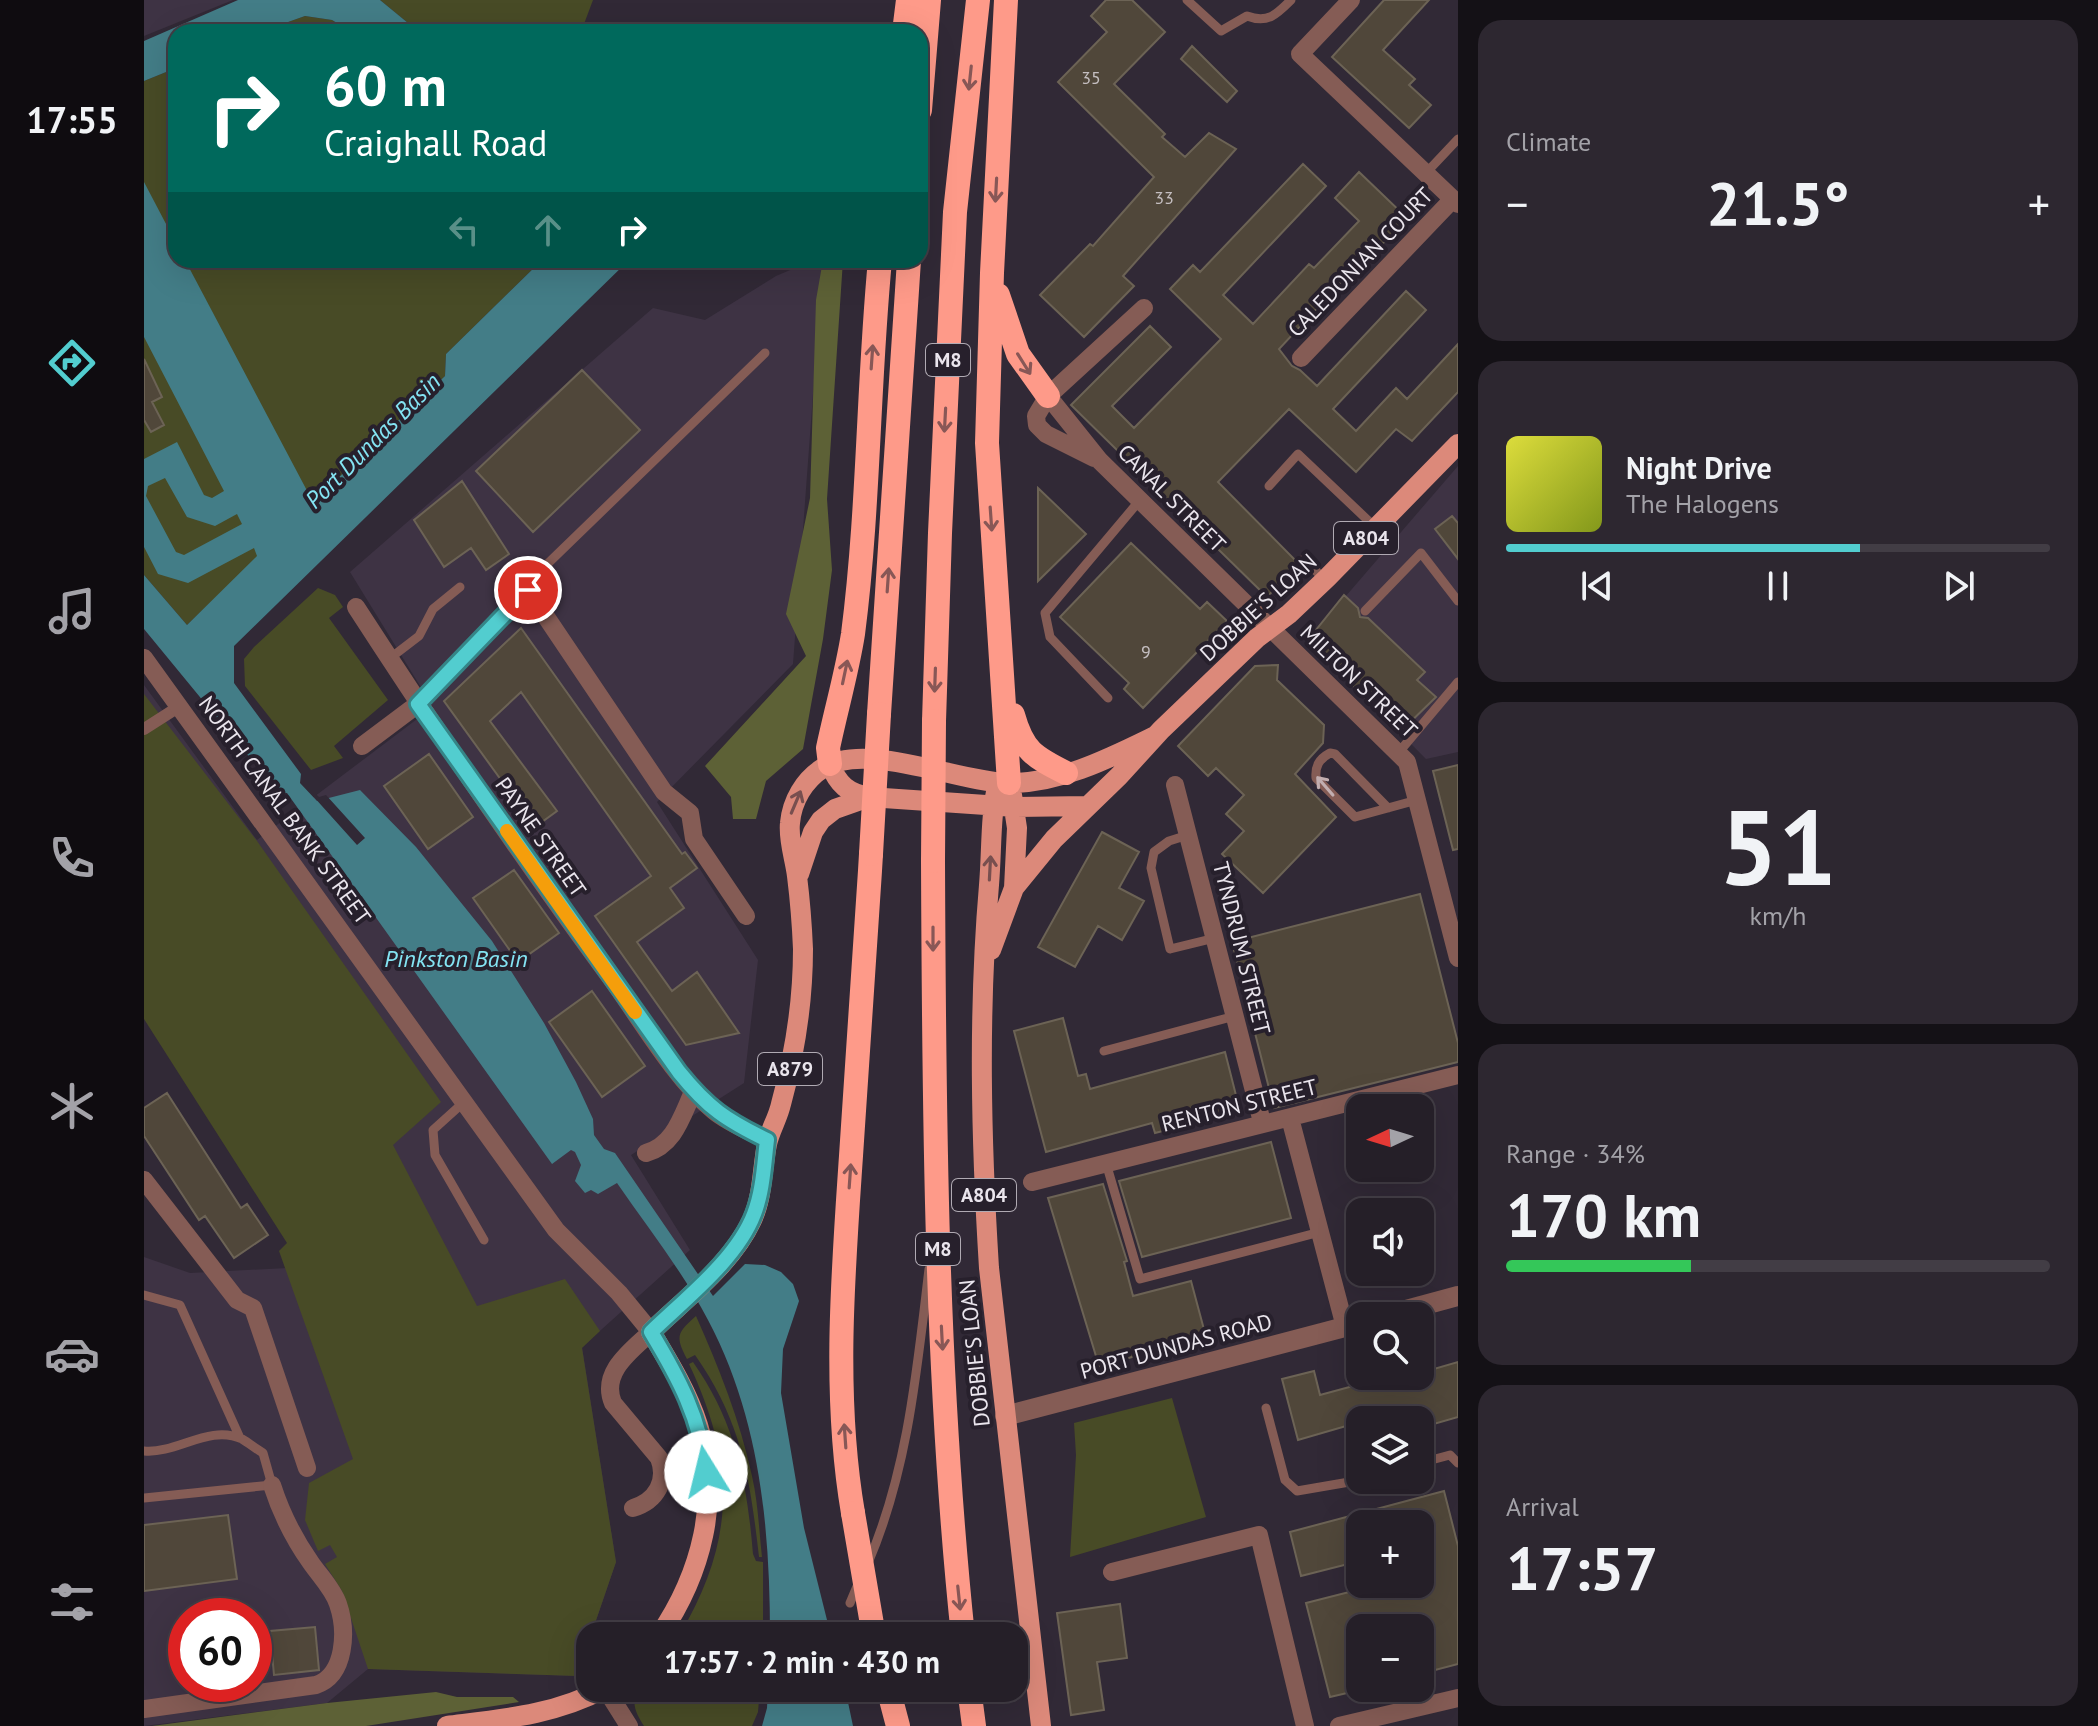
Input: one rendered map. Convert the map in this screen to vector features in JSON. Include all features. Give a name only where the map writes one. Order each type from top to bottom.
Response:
[{"type":"highway","points":[[905,24],[908,0]]},
{"type":"highway","points":[[927,24],[929,0]]},
{"type":"highway","name":"M8","points":[[962,1622],[950,1480],[936,1207],[934,721],[940,517],[955,212],[978,0]]},
{"type":"highway","points":[[1004,783],[1003,678],[987,443],[1006,0]]},
{"type":"highway","points":[[829,756],[852,637],[858,582],[879,268]]},
{"type":"highway","name":"M8","points":[[872,1622],[853,1513],[845,1430],[842,1326],[908,268]]},
{"type":"highway","points":[[992,273],[1018,354],[1048,396]]},
{"type":"highway","points":[[1003,678],[1019,738],[1026,748],[1046,763],[1066,773]]},
{"type":"highway","points":[[892,1702],[898,1726]]},
{"type":"highway","points":[[971,1702],[974,1726]]},
{"type":"main road","name":"DOBBIE'S LOAN","points":[[1014,888],[1054,839],[1155,736],[1325,580],[1458,444]]},
{"type":"main road","name":"DOBBIE'S LOAN","points":[[1004,783],[1066,773],[1109,758],[1155,736]]},
{"type":"main road","points":[[869,797],[848,791],[834,774],[829,756],[869,759],[1004,783]]},
{"type":"main road","name":"A879","points":[[651,1332],[732,1250],[756,1211],[767,1140],[789,1076],[800,1010],[803,949],[798,878],[789,827],[792,808],[807,781],[829,756]]},
{"type":"main road","name":"DOBBIE'S LOAN","points":[[1004,783],[992,806],[982,974],[984,1192],[989,1268],[1041,1726]]},
{"type":"main road","name":"DOBBIE'S LOAN","points":[[982,974],[1014,888],[1017,846],[1015,807],[1004,783]]},
{"type":"main road","name":"A879","points":[[798,878],[813,832],[821,820],[835,809],[869,797],[1015,807],[1087,806]]},
{"type":"main road","points":[[651,1332],[695,1415],[703,1441],[708,1492],[706,1523],[697,1560],[681,1599],[667,1622]]},
{"type":"main road","points":[[447,1726],[545,1713],[576,1702]]},
{"type":"street","points":[[1351,0],[1300,54],[1456,201]]},
{"type":"street","name":"CALEDONIAN COURT","points":[[1301,358],[1456,201]]},
{"type":"street","points":[[1100,461],[1046,434],[1037,425],[1036,416],[1048,396],[1144,308]]},
{"type":"street","name":"CANAL STREET","points":[[1048,396],[1100,461],[1270,628]]},
{"type":"street","points":[[362,746],[418,704],[527,591],[664,792],[690,813],[694,839],[746,916]]},
{"type":"street","name":"PAYNE STREET","points":[[356,607],[418,704],[603,968],[694,1090],[724,1118],[767,1140]]},
{"type":"street","name":"MILTON STREET","points":[[1270,628],[1407,762],[1458,958]]},
{"type":"street","name":"NORTH CANAL BANK STREET","points":[[144,658],[556,1230],[619,1293],[651,1332]]},
{"type":"street","points":[[144,729],[180,706]]},
{"type":"street","name":"TYNDRUM STREET","points":[[1175,785],[1262,1122]]},
{"type":"street","name":"RENTON STREET","points":[[1032,1182],[1458,1075]]},
{"type":"street","points":[[646,1153],[664,1145],[675,1130],[694,1090]]},
{"type":"street","points":[[1290,1118],[1320,1232],[1346,1305]]},
{"type":"street","points":[[144,1180],[237,1300],[253,1308],[307,1468]]},
{"type":"street","points":[[1434,1302],[1458,1296]]},
{"type":"street","name":"PORT DUNDAS ROAD","points":[[1005,1416],[1346,1327]]},
{"type":"street","points":[[633,1508],[654,1496],[663,1477],[662,1467],[659,1458],[613,1403],[609,1393],[616,1367],[651,1332]]},
{"type":"street","points":[[144,1709],[316,1685],[334,1673],[341,1651],[342,1626],[338,1605],[287,1523],[272,1485]]},
{"type":"street","points":[[1112,1572],[1259,1535],[1305,1726]]},
{"type":"street","points":[[1339,1726],[1458,1698]]},
{"type":"street","points":[[614,1702],[629,1726]]},
{"type":"lane","points":[[1187,0],[1221,31],[1247,16],[1258,21],[1268,19],[1291,0]]},
{"type":"lane","points":[[1426,173],[1458,139]]},
{"type":"lane","points":[[527,591],[537,574],[765,353]]},
{"type":"lane","points":[[1269,486],[1298,454],[1376,528]]},
{"type":"lane","points":[[1108,698],[1050,637],[1045,613],[1140,500]]},
{"type":"lane","points":[[1365,611],[1421,553],[1458,601]]},
{"type":"lane","points":[[1304,559],[1325,580]]},
{"type":"lane","points":[[389,659],[419,636],[433,609],[460,587]]},
{"type":"lane","points":[[1399,752],[1458,682]]},
{"type":"lane","points":[[1388,808],[1335,754],[1323,757],[1317,765],[1316,778],[1355,817],[1388,808],[1417,800]]},
{"type":"lane","points":[[1188,835],[1169,841],[1154,852],[1151,868],[1170,949],[1215,938]]},
{"type":"lane","points":[[1104,1051],[1235,1016]]},
{"type":"lane","points":[[464,1102],[433,1130],[435,1155],[484,1240]]},
{"type":"lane","points":[[1106,1163],[1140,1279],[1320,1232]]},
{"type":"lane","points":[[850,1603],[870,1559],[899,1468],[919,1351],[936,1207]]},
{"type":"lane","points":[[144,1295],[180,1305],[240,1438]]},
{"type":"lane","points":[[1266,1408],[1285,1480],[1297,1491],[1346,1483]]},
{"type":"lane","points":[[144,1451],[173,1448],[212,1434],[240,1438],[263,1453],[272,1485],[144,1498]]},
{"type":"lane","points":[[1434,1459],[1450,1455],[1458,1463]]},
{"type":"shaded area","points":[[144,0],[233,0],[168,24],[144,36]]},
{"type":"shaded area","points":[[795,268],[822,268],[793,664],[657,802],[758,960],[744,1083],[631,1155],[690,1250],[582,1347],[616,1562],[595,1622],[576,1622],[576,1676],[368,1669],[327,1703],[144,1726],[144,1257],[190,1273],[346,1265],[144,937],[144,685],[257,840],[433,707],[350,572],[653,308],[705,320],[776,276]]},
{"type":"shaded area","points":[[1458,466],[1458,752],[1426,759],[1308,640]]},
{"type":"green space","points":[[380,0],[593,0],[584,24],[409,24]]},
{"type":"green space","points":[[305,16],[339,24],[282,24]]},
{"type":"green space","points":[[168,71],[168,268],[534,268],[446,354],[445,376],[187,625],[144,575],[144,81]]},
{"type":"green space","points":[[822,268],[842,268],[827,499],[832,570],[823,639],[803,749],[766,781],[756,819],[733,819],[731,797],[705,766],[806,656],[786,614],[810,498],[816,300]]},
{"type":"green space","points":[[318,588],[335,595],[343,607],[329,618],[388,700],[334,746],[343,758],[311,770],[245,686],[244,659]]},
{"type":"green space","points":[[144,694],[257,841],[441,1102],[393,1145],[477,1306],[565,1279],[600,1331],[582,1348],[616,1562],[595,1622],[576,1622],[576,1676],[368,1669],[342,1591],[325,1564],[337,1557],[330,1545],[318,1551],[305,1520],[309,1483],[353,1459],[279,1251],[287,1243],[144,1019]]},
{"type":"green space","points":[[696,1316],[728,1394],[747,1455],[756,1496],[762,1557],[759,1557],[747,1476],[734,1428],[711,1380],[695,1355],[687,1359],[681,1345],[682,1331]]},
{"type":"green space","points":[[693,1362],[708,1385],[737,1454],[753,1554],[756,1561],[763,1562],[763,1622],[687,1622],[711,1567],[720,1534],[723,1502],[722,1469],[715,1435],[689,1364]]},
{"type":"green space","points":[[1172,1398],[1206,1517],[1070,1557],[1076,1455],[1074,1423]]},
{"type":"green space","points":[[436,1692],[457,1697],[513,1697],[519,1702],[366,1726],[152,1726],[327,1703]]},
{"type":"green space","points":[[759,1702],[752,1726],[644,1726],[635,1703]]},
{"type":"water","points":[[238,0],[380,0],[409,24],[339,24],[305,16],[282,24],[183,24]]},
{"type":"water","points":[[168,31],[168,71],[144,81],[144,41]]},
{"type":"water","name":"Pinkston Basin","points":[[144,182],[168,228],[168,268],[189,268],[313,502],[445,376],[446,354],[534,268],[621,268],[234,646],[234,683],[301,774],[300,783],[317,801],[360,790],[416,847],[492,941],[544,1023],[576,1082],[593,1119],[594,1135],[604,1149],[615,1153],[713,1296],[745,1264],[765,1265],[781,1272],[793,1284],[799,1301],[783,1349],[781,1393],[804,1528],[828,1622],[770,1622],[764,1514],[740,1396],[708,1320],[676,1267],[617,1183],[598,1194],[591,1190],[585,1193],[575,1181],[581,1165],[571,1150],[552,1164],[287,793],[278,792],[144,629],[144,575],[187,625],[257,556],[254,548],[188,583],[158,574],[144,547],[144,459],[177,442],[204,495],[212,498],[224,491],[144,337]],"holes":[[[165,478],[187,517],[215,526],[237,514],[242,524],[184,555],[176,552],[146,496],[148,486]]]},
{"type":"water","points":[[767,1702],[848,1702],[853,1726],[762,1726]]},
{"type":"pier","points":[[316,794],[319,797],[326,795],[365,838],[357,845],[313,796]]},
{"type":"building","points":[[1106,0],[1132,0],[1165,32],[1114,84],[1165,134],[1162,137],[1185,157],[1209,133],[1236,149],[1123,276],[1134,286],[1084,337],[1040,295],[1090,244],[1093,246],[1154,177],[1058,82],[1107,32],[1091,16]]},
{"type":"building","points":[[1384,0],[1429,0],[1383,50],[1415,79],[1409,85],[1431,105],[1409,128],[1332,57]]},
{"type":"building","points":[[1192,46],[1237,91],[1227,102],[1181,59]]},
{"type":"building","points":[[1303,164],[1326,186],[1223,295],[1253,324],[1309,264],[1314,268],[1359,221],[1335,198],[1359,172],[1407,218],[1279,349],[1292,366],[1317,386],[1406,291],[1426,310],[1333,409],[1356,431],[1396,388],[1407,399],[1458,344],[1458,392],[1412,441],[1396,429],[1356,472],[1289,409],[1218,482],[1299,564],[1267,597],[1071,405],[1150,326],[1171,347],[1112,406],[1134,428],[1221,339],[1170,289],[1193,265],[1200,272]]},
{"type":"building","points":[[144,359],[162,397],[152,402],[164,425],[151,432],[144,420]]},
{"type":"building","points":[[582,370],[640,430],[533,532],[476,471]]},
{"type":"building","points":[[462,481],[509,554],[486,570],[471,548],[444,567],[414,520]]},
{"type":"building","points":[[1038,488],[1086,534],[1038,581]]},
{"type":"building","points":[[1452,516],[1458,523],[1458,559],[1435,529]]},
{"type":"building","points":[[1131,543],[1200,609],[1207,602],[1227,621],[1143,708],[1124,689],[1129,683],[1060,617]]},
{"type":"building","points":[[1344,595],[1358,608],[1360,617],[1368,618],[1425,672],[1417,680],[1436,697],[1399,733],[1308,640]]},
{"type":"building","points":[[521,628],[682,854],[685,852],[697,868],[670,888],[684,908],[637,942],[672,991],[697,972],[739,1033],[686,1045],[595,916],[651,876],[521,692],[490,721],[557,811],[535,827],[444,701]]},
{"type":"building","points":[[1278,665],[1277,680],[1324,725],[1323,743],[1295,774],[1336,817],[1263,893],[1222,854],[1244,831],[1226,814],[1244,795],[1216,768],[1208,776],[1178,746],[1255,666]]},
{"type":"building","points":[[429,754],[473,817],[428,849],[384,786]]},
{"type":"building","points":[[1458,765],[1458,849],[1453,850],[1433,771]]},
{"type":"building","points":[[1102,832],[1139,852],[1119,888],[1144,901],[1122,940],[1098,926],[1075,967],[1038,947]]},
{"type":"building","points":[[514,870],[559,933],[518,962],[473,898]]},
{"type":"building","points":[[1420,894],[1458,1043],[1458,1062],[1274,1108],[1232,942]]},
{"type":"building","points":[[592,991],[645,1066],[602,1097],[549,1022]]},
{"type":"building","points":[[1063,1018],[1078,1076],[1086,1074],[1090,1089],[1225,1052],[1240,1111],[1155,1133],[1152,1123],[1046,1152],[1014,1031]]},
{"type":"building","points":[[167,1093],[241,1208],[247,1204],[268,1235],[234,1258],[205,1216],[199,1220],[144,1136],[144,1108]]},
{"type":"building","points":[[1271,1142],[1291,1218],[1142,1257],[1119,1181]]},
{"type":"building","points":[[1103,1184],[1127,1261],[1124,1262],[1133,1296],[1191,1281],[1206,1337],[1099,1366],[1048,1198]]},
{"type":"building","points":[[1458,1362],[1458,1417],[1434,1424],[1434,1406],[1346,1406],[1346,1426],[1298,1440],[1282,1379],[1314,1371],[1320,1395],[1346,1388],[1434,1390],[1434,1369]]},
{"type":"building","points":[[1444,1491],[1458,1546],[1458,1664],[1434,1670],[1434,1614],[1346,1614],[1346,1693],[1330,1697],[1306,1603],[1346,1593],[1346,1598],[1434,1598],[1434,1510],[1373,1510]]},
{"type":"building","points":[[228,1515],[237,1579],[144,1591],[144,1525]]},
{"type":"building","points":[[1346,1517],[1346,1565],[1301,1576],[1290,1532]]},
{"type":"building","points":[[1120,1604],[1127,1658],[1097,1662],[1104,1710],[1071,1715],[1057,1613]]},
{"type":"building","points":[[315,1627],[319,1670],[274,1675],[272,1631]]},
{"type":"slow traffic","points":[[507,831],[635,1012]]},
{"type":"route","points":[[528,590],[418,704],[593,955],[679,1072],[713,1110],[767,1140],[761,1186],[751,1223],[707,1278],[651,1332],[689,1400],[703,1441],[706,1472]]},
{"type":"water label","name":"Port Dundas Basin","points":[[373,441]]}]
